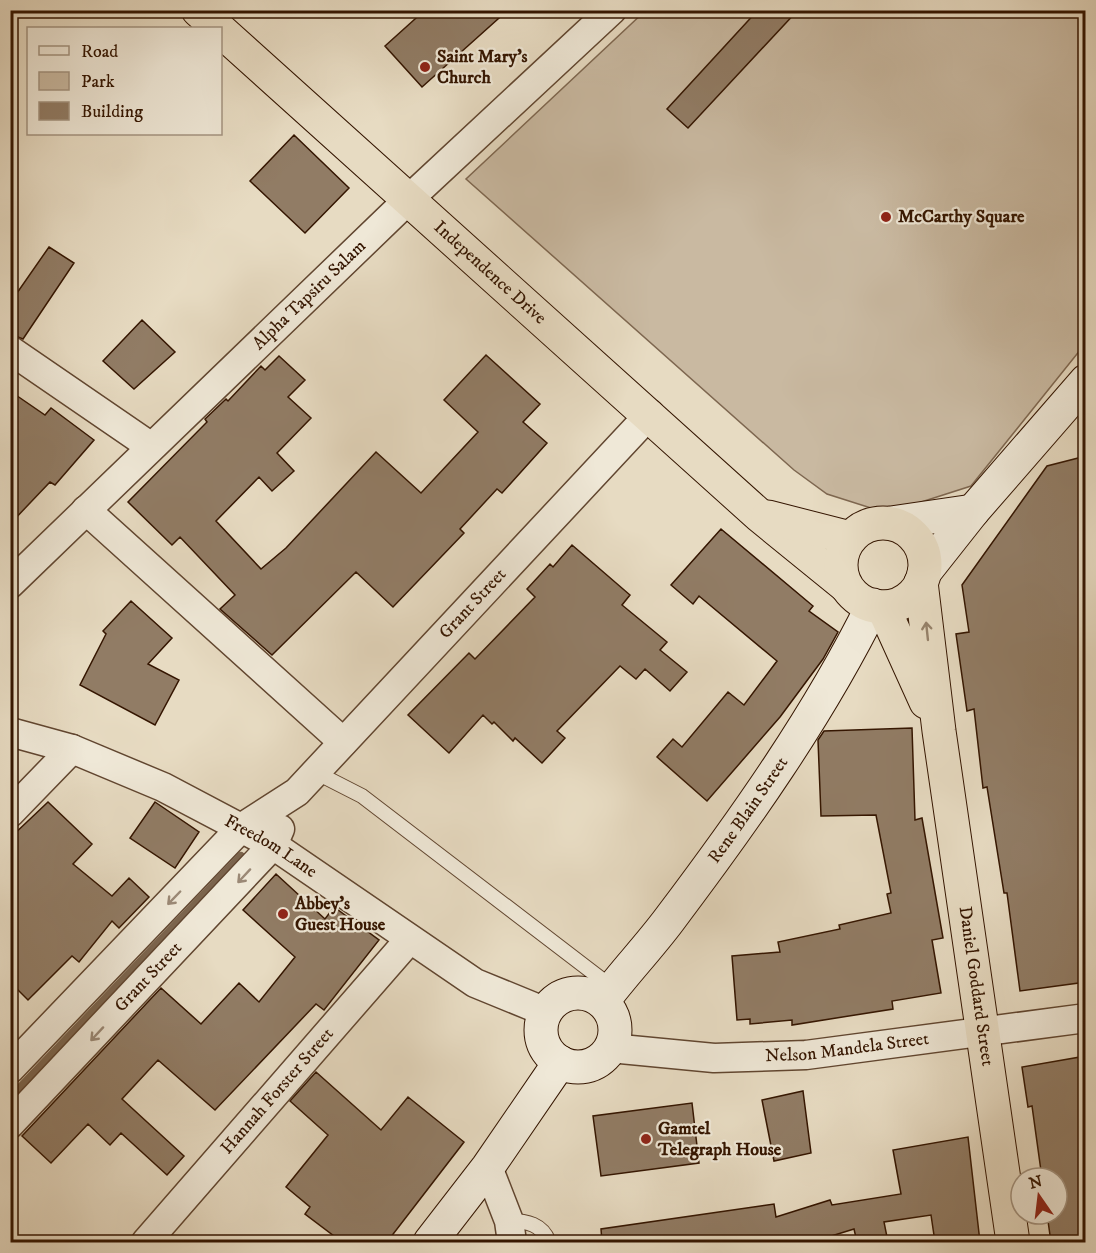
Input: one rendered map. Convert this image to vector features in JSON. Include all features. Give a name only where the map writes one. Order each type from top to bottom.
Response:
[{"type":"highway","name":"Independence Drive","points":[[198,10],[217,27]]},
{"type":"highway","name":"Independence Drive","points":[[222,32],[650,414],[760,516],[846,586]]},
{"type":"highway","points":[[760,516],[850,538]]},
{"type":"highway","points":[[876,523],[891,523],[904,528],[922,547],[923,578],[916,591],[902,602],[878,606],[853,595],[846,586],[841,567],[845,547],[850,538],[861,528],[876,523]]},
{"type":"highway","name":"Daniel Goddard Street","points":[[923,578],[939,731],[1012,1242]]},
{"type":"highway","name":"Daniel Goddard Street","points":[[878,606],[939,731]]},
{"type":"street","name":"Alpha Tapsiru Salam","points":[[10,584],[150,446],[410,198],[612,10]]},
{"type":"street","points":[[10,350],[150,446]]},
{"type":"street","points":[[923,578],[973,512],[1086,381]]},
{"type":"street","name":"Grant Street","points":[[10,1069],[241,828],[306,782],[650,414]]},
{"type":"street","points":[[86,510],[343,742]]},
{"type":"street","points":[[891,523],[973,512]]},
{"type":"street","name":"Rene Blain Street","points":[[608,995],[670,918],[791,747],[878,606]]},
{"type":"street","name":"Freedom Lane","points":[[10,732],[72,749],[163,788],[241,828],[273,845],[475,984],[546,1012]]},
{"type":"street","points":[[10,813],[72,749]]},
{"type":"street","name":"Grant Street","points":[[10,1124],[273,845],[306,782]]},
{"type":"street","name":"Hannah Forster Street","points":[[146,1242],[409,940]]},
{"type":"street","points":[[567,994],[608,995],[615,1022],[615,1033],[610,1048],[598,1061],[586,1066],[573,1066],[560,1062],[551,1055],[541,1034],[546,1012],[555,1001],[567,994]]},
{"type":"street","name":"Nelson Mandela Street","points":[[610,1048],[714,1058],[806,1055],[1086,1018]]},
{"type":"street","points":[[430,1242],[488,1167],[560,1062]]},
{"type":"street","points":[[488,1167],[510,1232]]},
{"type":"lane","points":[[306,782],[362,796],[608,995]]},
{"type":"lane","points":[[510,1232],[526,1221],[540,1228],[549,1242]]},
{"type":"green space","name":"McCarthy Square","points":[[645,11],[1085,11],[1085,344],[971,486],[915,504],[874,509],[827,494],[794,470],[466,179]]},
{"type":"building","name":"Saint Mary's Church","points":[[425,10],[508,10],[422,87],[385,46]]},
{"type":"building","points":[[758,10],[798,10],[688,128],[667,109]]},
{"type":"building","points":[[294,135],[349,188],[305,233],[250,181]]},
{"type":"building","points":[[49,247],[74,263],[23,339],[10,334],[10,303]]},
{"type":"building","points":[[142,320],[175,352],[134,389],[103,361]]},
{"type":"building","points":[[486,355],[540,404],[523,422],[547,443],[502,493],[497,489],[460,529],[464,533],[393,607],[356,572],[272,655],[220,609],[235,595],[180,537],[172,545],[128,502],[207,422],[205,419],[226,399],[228,401],[261,366],[265,370],[279,356],[305,380],[288,397],[311,418],[277,453],[294,471],[272,491],[259,477],[216,521],[261,569],[286,548],[376,452],[421,493],[478,432],[444,400]]},
{"type":"building","points":[[10,391],[45,415],[51,408],[94,440],[55,485],[50,482],[10,524]]},
{"type":"building","points":[[1086,456],[1086,982],[1020,991],[1007,893],[1004,893],[987,787],[983,788],[974,709],[967,711],[956,634],[969,632],[962,585],[1047,466]]},
{"type":"building","points":[[721,529],[813,606],[809,611],[838,632],[823,659],[780,717],[707,801],[657,757],[673,739],[682,747],[728,692],[744,705],[777,661],[699,596],[693,604],[671,585]]},
{"type":"building","points":[[572,545],[630,595],[622,605],[667,642],[660,650],[687,672],[670,691],[645,669],[636,679],[620,666],[557,731],[565,738],[542,763],[515,738],[513,741],[494,722],[492,724],[483,715],[449,753],[408,715],[469,653],[475,659],[535,597],[527,589],[550,564],[553,567]]},
{"type":"building","points":[[131,601],[172,638],[148,664],[179,680],[155,725],[80,685],[106,634],[103,631]]},
{"type":"building","points":[[912,728],[915,820],[922,818],[943,938],[932,940],[941,993],[892,1001],[893,1009],[792,1025],[792,1020],[750,1024],[750,1019],[737,1020],[732,956],[780,952],[778,942],[840,929],[839,925],[891,913],[887,894],[891,893],[876,815],[821,816],[818,740],[824,731]]},
{"type":"building","points":[[48,802],[92,844],[73,864],[112,896],[129,878],[149,897],[119,928],[112,921],[79,962],[72,956],[28,1000],[10,982],[10,838]]},
{"type":"building","points":[[155,802],[199,832],[175,868],[130,838]]},
{"type":"building","points":[[276,874],[325,919],[334,907],[379,940],[324,1010],[316,1004],[215,1110],[158,1060],[122,1099],[184,1156],[167,1175],[121,1133],[110,1145],[88,1124],[51,1163],[22,1136],[161,988],[201,1024],[239,983],[259,1002],[295,957],[243,910]]},
{"type":"building","points":[[1086,1056],[1086,1242],[1051,1242],[1049,1226],[1069,1226],[1069,1166],[1040,1166],[1032,1106],[1028,1107],[1022,1067]]},
{"type":"building","points":[[316,1072],[381,1130],[408,1097],[464,1142],[387,1242],[342,1242],[305,1214],[310,1207],[286,1187],[328,1135],[290,1101]]},
{"type":"building","points":[[803,1091],[811,1153],[774,1161],[762,1100]]},
{"type":"building","name":"Gamtel Telegraph House","points":[[692,1103],[699,1163],[601,1176],[593,1116]]},
{"type":"building","points":[[968,1137],[980,1242],[935,1242],[931,1215],[884,1222],[888,1242],[857,1242],[854,1229],[812,1242],[602,1242],[601,1229],[774,1204],[776,1217],[830,1200],[832,1205],[901,1194],[893,1150]]},
{"type":"waterway","points":[[10,1098],[241,856]]},
{"type":"place","name":"Saint Mary's Church","points":[[425,67]]},
{"type":"place","name":"McCarthy Square","points":[[886,217]]},
{"type":"place","name":"Abbey's Guest House","points":[[283,914]]},
{"type":"place","name":"Gamtel Telegraph House","points":[[646,1139]]}]
